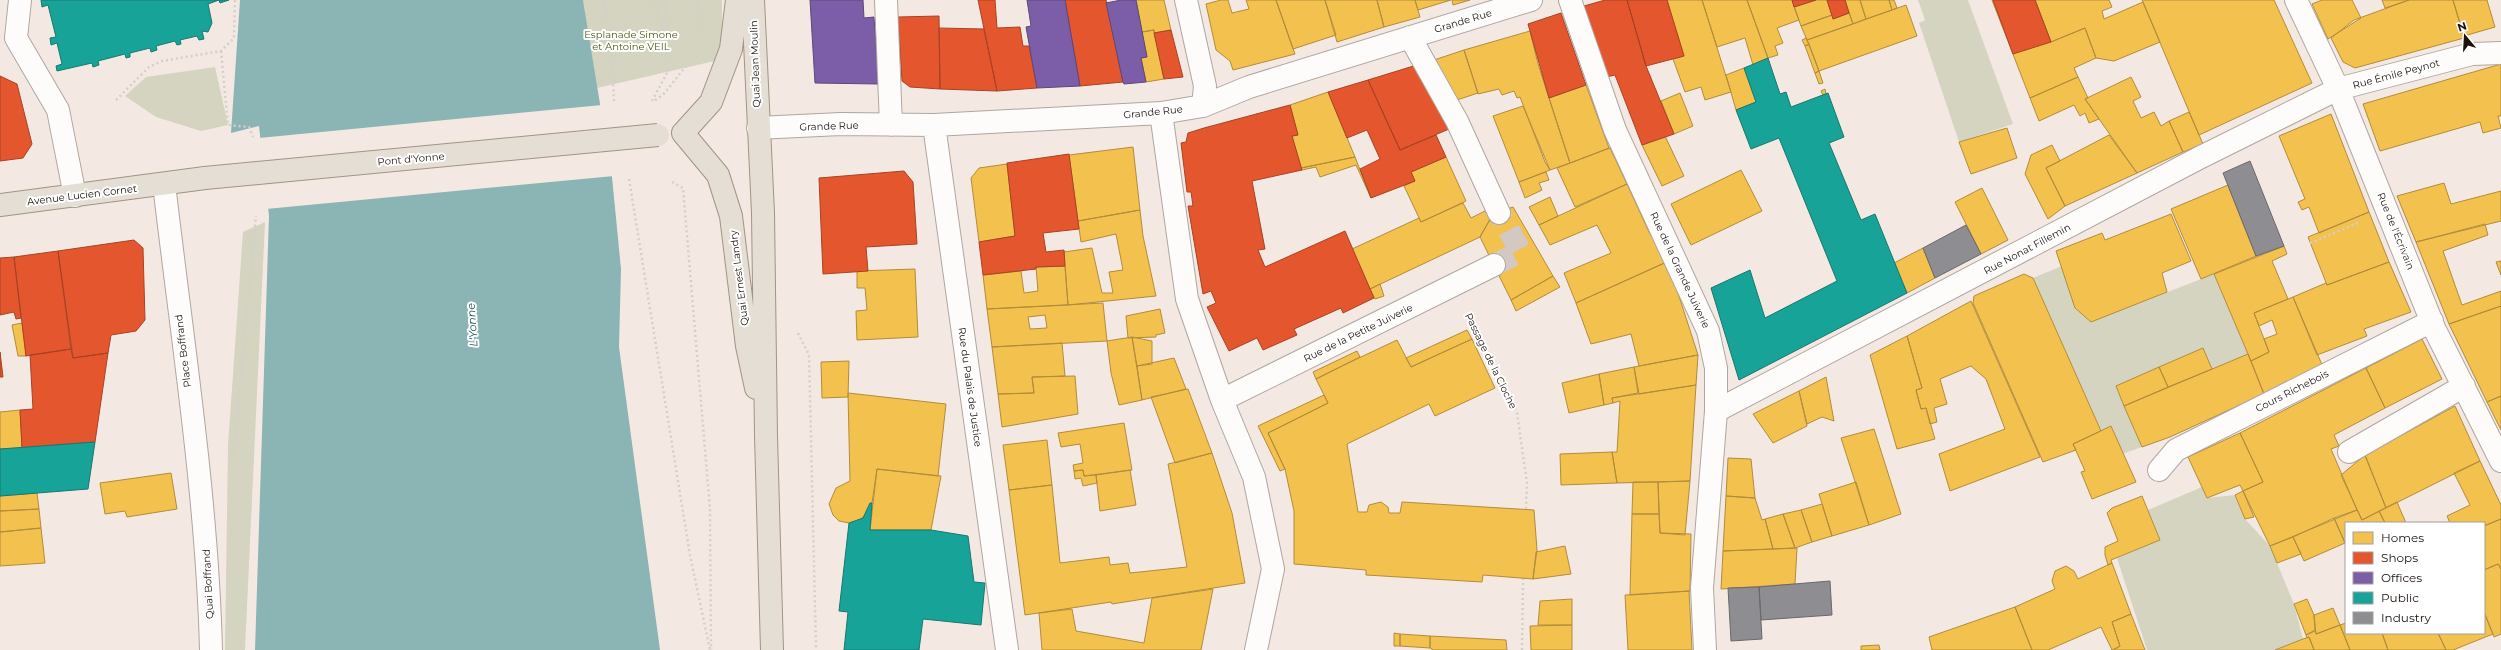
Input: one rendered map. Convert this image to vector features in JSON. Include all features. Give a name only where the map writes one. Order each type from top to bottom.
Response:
[{"type":"main road","name":"Quai Jean Moulin","points":[[669,134],[711,102],[731,49],[737,0]]},
{"type":"main road","name":"Quai Jean Moulin","points":[[753,0],[758,128]]},
{"type":"main road","name":"Quai Ernest Landry","points":[[758,128],[764,213],[766,436],[772,650]]},
{"type":"main road","name":"Pont d'Yonne","points":[[164,184],[669,134]]},
{"type":"main road","name":"Quai Ernest Landry","points":[[669,134],[718,175],[731,216],[747,346],[766,436]]},
{"type":"main road","name":"Avenue Lucien Cornet","points":[[0,205],[164,184]]},
{"type":"street","points":[[20,0],[8,40],[58,110],[75,196]]},
{"type":"street","points":[[886,0],[891,125]]},
{"type":"street","points":[[1186,0],[1205,86],[1203,106]]},
{"type":"street","name":"Grande Rue","points":[[758,128],[841,124],[934,125],[1161,113],[1203,106],[1241,89],[1531,0]]},
{"type":"street","name":"Rue de la Grande Juiverie","points":[[1570,0],[1615,130],[1708,331],[1716,368],[1716,411],[1702,588],[1705,650]]},
{"type":"street","name":"Rue de l'Écrivain","points":[[2296,0],[2338,89],[2432,322],[2501,461]]},
{"type":"street","points":[[1410,37],[1457,121],[1499,213]]},
{"type":"street","name":"Rue Émile Peynot","points":[[2338,89],[2472,54],[2501,53]]},
{"type":"street","name":"Rue Nonat Fillemin","points":[[1716,411],[2198,158],[2338,89]]},
{"type":"street","points":[[1161,113],[1187,299],[1222,400],[1254,477],[1273,569],[1256,650]]},
{"type":"street","name":"Rue du Palais de Justice","points":[[934,125],[1007,650]]},
{"type":"street","name":"Place Boffrand","points":[[164,184],[195,454],[205,518]]},
{"type":"street","name":"Rue de la Petite Juiverie","points":[[1222,400],[1494,265]]},
{"type":"street","name":"Cours Richebois","points":[[2159,470],[2176,450],[2432,322]]},
{"type":"street","points":[[2349,452],[2464,386]]},
{"type":"street","name":"Quai Boffrand","points":[[205,518],[211,650]]},
{"type":"path","points":[[116,100],[149,67],[162,61],[221,51],[234,38],[235,0]]},
{"type":"path","points":[[604,0],[611,39],[614,100]]},
{"type":"path","points":[[655,0],[665,38]]},
{"type":"path","points":[[654,101],[667,73],[665,0]]},
{"type":"path","points":[[698,0],[699,36]]},
{"type":"path","points":[[611,39],[665,38]]},
{"type":"path","points":[[221,51],[228,125],[249,127],[254,137]]},
{"type":"path","points":[[647,104],[663,95],[695,56]]},
{"type":"path","points":[[629,179],[690,555],[711,650]]},
{"type":"path","points":[[672,182],[683,188],[710,509],[711,650]]},
{"type":"path","points":[[228,462],[234,449],[256,216]]},
{"type":"path","points":[[2310,243],[2364,221]]},
{"type":"path","name":"Passage de la Cloche","points":[[1454,286],[1517,413],[1527,484],[1526,510]]},
{"type":"path","points":[[797,330],[809,355],[816,650]]},
{"type":"path","points":[[1522,650],[1523,579]]},
{"type":"green space","name":"Esplanade Simone et Antoine VEIL","points":[[583,0],[722,0],[722,52],[719,60],[597,88]]},
{"type":"green space","points":[[1918,0],[1968,0],[2013,124],[1959,142],[1919,23],[1925,20]]},
{"type":"green space","points":[[215,67],[228,125],[201,131],[156,117],[125,96],[146,77]]},
{"type":"green space","points":[[265,222],[245,650],[225,650],[228,445],[243,232]]},
{"type":"green space","points":[[2062,266],[2075,308],[2091,322],[2214,274],[2248,354],[2212,369],[2203,348],[2159,367],[2124,406],[2142,447],[2122,454],[2111,426],[2101,431],[2033,278]]},
{"type":"green space","points":[[2202,487],[2207,498],[2235,495],[2245,519],[2270,546],[2294,604],[2303,639],[2275,650],[2147,650],[2117,558],[2160,540],[2148,510]]},
{"type":"water","name":"L'Yonne","points":[[240,0],[583,0],[612,177],[621,269],[619,347],[660,650],[255,650],[269,216],[259,126],[231,133]]},
{"type":"pier","points":[[602,105],[614,176],[266,209],[259,138]]},
{"type":"building: Homes","points":[[1136,0],[1164,0],[1171,30],[1154,33],[1154,30],[1142,32]]},
{"type":"building: Homes","points":[[1221,0],[1228,0],[1232,13],[1249,9],[1246,0],[1276,0],[1295,54],[1233,70],[1230,61],[1216,50],[1206,4]]},
{"type":"building: Homes","points":[[1276,0],[1325,0],[1336,35],[1293,49]]},
{"type":"building: Homes","points":[[1325,0],[1377,0],[1384,27],[1337,42]]},
{"type":"building: Homes","points":[[1377,0],[1415,0],[1420,17],[1384,27]]},
{"type":"building: Homes","points":[[1415,0],[1451,0],[1418,10]]},
{"type":"building: Homes","points":[[1452,0],[1470,0],[1453,5]]},
{"type":"building: Homes","points":[[1667,0],[1702,0],[1731,92],[1705,100],[1701,87],[1685,92],[1673,59],[1684,56]]},
{"type":"building: Homes","points":[[1702,0],[1747,0],[1768,58],[1753,65],[1745,38],[1717,47]]},
{"type":"building: Homes","points":[[1747,0],[1792,0],[1799,20],[1777,28],[1783,43],[1775,46],[1778,55],[1768,58]]},
{"type":"building: Homes","points":[[1816,0],[1827,0],[1832,15],[1801,26],[1794,7]]},
{"type":"building: Homes","points":[[1845,0],[1860,0],[1866,19],[1853,24]]},
{"type":"building: Homes","points":[[1860,0],[1889,0],[1892,10],[1866,19]]},
{"type":"building: Homes","points":[[1889,0],[1894,0],[1897,8],[1892,10]]},
{"type":"building: Homes","points":[[1992,0],[2035,0],[2051,42],[2085,28],[2096,58],[2074,68],[2078,77],[2030,98]]},
{"type":"building: Homes","points":[[2035,0],[2109,0],[2112,7],[2102,11],[2104,19],[2143,2],[2160,42],[2114,61],[2096,58],[2085,28],[2051,42]]},
{"type":"building: Homes","points":[[2142,0],[2274,0],[2312,83],[2199,135]]},
{"type":"building: Homes","points":[[2322,0],[2352,0],[2361,18],[2328,39],[2312,4]]},
{"type":"building: Homes","points":[[2382,0],[2409,0],[2385,8]]},
{"type":"building: Homes","points":[[2409,0],[2453,0],[2464,38],[2355,68],[2343,62],[2331,38],[2354,20]]},
{"type":"building: Homes","points":[[2453,0],[2487,0],[2495,27],[2464,36]]},
{"type":"building: Homes","points":[[1906,5],[1917,36],[1819,71],[1807,40]]},
{"type":"building: Homes","points":[[1849,13],[1853,24],[1807,40],[1801,26],[1832,15],[1833,19]]},
{"type":"building: Homes","points":[[1154,30],[1164,79],[1146,82],[1141,58],[1147,57],[1142,32]]},
{"type":"building: Homes","points":[[1530,31],[1538,64],[1570,163],[1550,170],[1545,162],[1520,97],[1517,98],[1514,91],[1502,95],[1499,89],[1478,94],[1464,50]]},
{"type":"building: Homes","points":[[1806,38],[1809,44],[1805,46],[1802,40]]},
{"type":"building: Homes","points":[[1809,44],[1819,71],[1815,73],[1805,46]]},
{"type":"building: Homes","points":[[1464,50],[1478,93],[1457,100],[1434,60]]},
{"type":"building: Homes","points":[[2501,64],[2501,116],[2498,116],[2501,128],[2483,133],[2480,122],[2380,151],[2363,104]]},
{"type":"building: Homes","points":[[1744,68],[1756,102],[1736,110],[1726,75]]},
{"type":"building: Homes","points":[[1819,71],[1823,83],[1819,84],[1815,73]]},
{"type":"building: Homes","points":[[2078,77],[2088,98],[2085,99],[2099,119],[2089,123],[2085,113],[2080,116],[2074,105],[2039,121],[2030,98]]},
{"type":"building: Homes","points":[[2131,77],[2141,97],[2133,101],[2141,118],[2154,112],[2161,126],[2169,121],[2183,152],[2137,173],[2085,99]]},
{"type":"building: Homes","points":[[1586,85],[1609,148],[1570,163],[1549,98]]},
{"type":"building: Homes","points":[[1825,89],[1826,94],[1823,95],[1821,91]]},
{"type":"building: Homes","points":[[1328,92],[1355,157],[1301,168],[1292,136],[1298,135],[1290,105]]},
{"type":"building: Homes","points":[[1680,93],[1693,126],[1674,134],[1661,101]]},
{"type":"building: Homes","points":[[1523,106],[1550,170],[1519,182],[1493,116]]},
{"type":"building: Homes","points":[[2189,112],[2203,144],[2183,152],[2169,121]]},
{"type":"building: Homes","points":[[2331,114],[2369,212],[2319,233],[2309,207],[2302,210],[2298,202],[2305,199],[2279,136]]},
{"type":"building: Homes","points":[[2007,128],[2017,158],[1971,174],[1959,142]]},
{"type":"building: Homes","points":[[2109,135],[2137,173],[2065,206],[2046,168]]},
{"type":"building: Homes","points":[[1665,136],[1684,176],[1662,186],[1642,145]]},
{"type":"building: Homes","points":[[2052,145],[2060,161],[2046,168],[2065,206],[2048,219],[2025,174],[2031,155]]},
{"type":"building: Homes","points":[[1133,147],[1140,210],[1078,221],[1069,155]]},
{"type":"building: Homes","points":[[1610,148],[1627,184],[1575,207],[1557,168]]},
{"type":"building: Homes","points":[[1355,157],[1371,198],[1356,165],[1320,177],[1316,167],[1302,170],[1301,168]]},
{"type":"building: Homes","points":[[1446,157],[1466,201],[1421,222],[1404,186],[1415,181],[1411,172]]},
{"type":"building: Homes","points":[[1007,164],[1015,236],[979,242],[971,178],[979,168]]},
{"type":"building: Homes","points":[[1741,170],[1762,211],[1691,245],[1671,204]]},
{"type":"building: Homes","points":[[1546,172],[1549,180],[1539,183],[1542,190],[1525,198],[1519,182]]},
{"type":"building: Homes","points":[[2444,183],[2451,204],[2501,191],[2501,221],[2416,242],[2397,196]]},
{"type":"building: Homes","points":[[1627,184],[1649,232],[1667,262],[1576,303],[1564,273],[1611,253],[1597,225],[1550,245],[1539,225]]},
{"type":"building: Homes","points":[[2228,185],[2256,256],[2201,279],[2171,209]]},
{"type":"building: Homes","points":[[1982,188],[2008,240],[1981,254],[1955,202]]},
{"type":"building: Homes","points":[[1550,197],[1558,216],[1539,225],[1529,207]]},
{"type":"building: Homes","points":[[1463,203],[1471,218],[1491,208],[1493,214],[1480,237],[1370,289],[1352,249],[1419,218],[1421,222]]},
{"type":"building: Homes","points":[[1513,207],[1553,276],[1511,300],[1480,237],[1493,214]]},
{"type":"building: Homes","points":[[1140,210],[1143,236],[1156,296],[1068,305],[1064,252],[1092,248],[1102,293],[1113,293],[1109,272],[1123,270],[1116,234],[1081,242],[1078,221]]},
{"type":"building: Homes","points":[[2369,212],[2389,262],[2327,285],[2308,237]]},
{"type":"building: Homes","points":[[2171,214],[2191,261],[2162,273],[2167,292],[2091,322],[2075,308],[2056,251],[2102,233],[2105,240]]},
{"type":"building: Homes","points":[[2485,224],[2488,235],[2443,251],[2462,305],[2501,291],[2501,306],[2449,324],[2416,242]]},
{"type":"building: Homes","points":[[2284,246],[2287,254],[2272,261],[2288,299],[2254,313],[2269,352],[2251,361],[2214,274]]},
{"type":"building: Homes","points":[[1923,248],[1935,278],[1907,293],[1894,263]]},
{"type":"building: Homes","points":[[2501,261],[2501,275],[2496,262]]},
{"type":"building: Homes","points":[[2389,262],[2411,312],[2364,329],[2367,336],[2317,355],[2293,297],[2326,283],[2327,285]]},
{"type":"building: Homes","points":[[1664,263],[1677,290],[1698,355],[1639,366],[1631,334],[1591,344],[1576,303]]},
{"type":"building: Homes","points":[[1065,266],[1068,305],[987,309],[983,275],[1021,271],[1024,293],[1038,291],[1036,267]]},
{"type":"building: Homes","points":[[915,269],[918,337],[857,340],[856,311],[867,310],[865,288],[857,288],[857,271]]},
{"type":"building: Homes","points":[[2024,274],[2033,278],[2101,431],[2073,444],[2076,450],[2043,462],[1973,303],[1974,296]]},
{"type":"building: Homes","points":[[1553,276],[1560,287],[1516,311],[1511,300]]},
{"type":"building: Homes","points":[[1380,284],[1384,296],[1375,299],[1370,289]]},
{"type":"building: Homes","points":[[2293,297],[2323,367],[2264,394],[2251,361],[2269,352],[2264,339],[2277,334],[2272,320],[2259,326],[2254,313]]},
{"type":"building: Homes","points":[[1971,301],[2040,457],[1950,491],[1939,454],[2005,429],[1986,379],[1971,366],[1940,379],[1947,404],[1934,408],[1937,422],[1930,424],[1926,408],[1921,409],[1916,390],[1922,388],[1907,336]]},
{"type":"building: Homes","points":[[1103,303],[1107,341],[992,347],[987,309]],"holes":[[[1045,315],[1047,328],[1030,329],[1028,317]]]},
{"type":"building: Homes","points":[[2501,306],[2501,396],[2487,402],[2449,324]]},
{"type":"building: Homes","points":[[1160,309],[1165,333],[1156,335],[1156,337],[1128,338],[1126,316]]},
{"type":"building: Homes","points":[[22,323],[26,356],[18,356],[12,325]]},
{"type":"building: Homes","points":[[1467,330],[1472,339],[1411,367],[1406,358]]},
{"type":"building: Homes","points":[[1907,336],[1922,388],[1916,390],[1921,409],[1926,408],[1935,439],[1897,449],[1870,355]]},
{"type":"building: Homes","points":[[1132,337],[1152,341],[1152,364],[1137,366]]},
{"type":"building: Homes","points":[[1132,337],[1142,400],[1119,405],[1111,373],[1107,341]]},
{"type":"building: Homes","points":[[1472,339],[1495,388],[1435,416],[1429,404],[1347,444],[1358,512],[1367,512],[1369,505],[1381,502],[1388,507],[1389,513],[1400,513],[1402,502],[1534,510],[1537,550],[1533,579],[1483,575],[1482,582],[1366,575],[1366,570],[1294,564],[1294,511],[1285,469],[1268,433],[1328,403],[1316,379],[1397,340],[1411,367]]},
{"type":"building: Homes","points":[[2422,339],[2442,379],[2385,408],[2366,368]]},
{"type":"building: Homes","points":[[1062,343],[1065,376],[1032,377],[1034,393],[998,394],[992,347]]},
{"type":"building: Homes","points":[[2203,348],[2212,369],[2168,387],[2159,367]]},
{"type":"building: Homes","points":[[1357,351],[1360,357],[1316,379],[1313,372]]},
{"type":"building: Homes","points":[[2248,354],[2264,394],[2170,437],[2142,447],[2124,406]]},
{"type":"building: Homes","points":[[1698,355],[1696,385],[1639,394],[1634,367]]},
{"type":"building: Homes","points":[[1174,358],[1186,389],[1142,400],[1137,366]]},
{"type":"building: Homes","points":[[849,361],[848,397],[822,398],[821,362]]},
{"type":"building: Homes","points":[[1634,367],[1638,393],[1612,398],[1613,403],[1604,405],[1599,374]]},
{"type":"building: Homes","points":[[2159,367],[2168,387],[2124,406],[2116,386]]},
{"type":"building: Homes","points":[[2366,368],[2385,408],[2334,435],[2339,446],[2331,449],[2357,510],[2270,546],[2243,491],[2263,482],[2240,433]]},
{"type":"building: Homes","points":[[1599,374],[1604,405],[1569,413],[1562,383]]},
{"type":"building: Homes","points":[[1075,376],[1078,414],[1002,427],[998,394],[1034,393],[1032,377]]},
{"type":"building: Homes","points":[[1826,377],[1834,421],[1822,417],[1807,424],[1799,391]]},
{"type":"building: Homes","points":[[1696,385],[1690,481],[1617,483],[1612,452],[1617,452],[1620,401],[1613,403],[1612,398]]},
{"type":"building: Homes","points":[[1188,389],[1212,453],[1175,463],[1151,397]]},
{"type":"building: Homes","points":[[1799,391],[1807,426],[1773,443],[1753,414]]},
{"type":"building: Homes","points":[[848,393],[946,404],[938,476],[877,469],[872,503],[868,512],[860,520],[849,523],[839,521],[833,515],[829,504],[836,488],[850,481]]},
{"type":"building: Homes","points":[[1324,395],[1328,403],[1268,433],[1285,469],[1280,471],[1258,426]]},
{"type":"building: Homes","points":[[2501,396],[2501,430],[2487,402]]},
{"type":"building: Homes","points":[[2455,406],[2480,461],[2386,508],[2365,455]]},
{"type":"building: Homes","points":[[20,410],[22,448],[0,449],[0,412]]},
{"type":"building: Homes","points":[[1124,423],[1132,470],[1084,476],[1083,470],[1074,471],[1073,465],[1083,463],[1080,444],[1061,447],[1058,433]]},
{"type":"building: Homes","points":[[2111,426],[2136,482],[2092,499],[2081,472],[2085,471],[2073,444]]},
{"type":"building: Homes","points":[[1874,429],[1901,514],[1869,525],[1841,438]]},
{"type":"building: Homes","points":[[2240,433],[2263,482],[2243,491],[2240,485],[2207,498],[2188,457]]},
{"type":"building: Homes","points":[[1047,440],[1052,485],[1009,490],[1003,445]]},
{"type":"building: Homes","points":[[1612,452],[1617,483],[1561,485],[1560,454]]},
{"type":"building: Homes","points":[[1212,453],[1232,513],[1245,583],[1112,604],[1111,602],[1025,615],[1009,490],[1052,485],[1060,563],[1109,557],[1110,565],[1128,563],[1130,573],[1187,567],[1168,464]]},
{"type":"building: Homes","points":[[2365,455],[2386,508],[2362,520],[2341,475]]},
{"type":"building: Homes","points":[[1728,458],[1751,459],[1755,498],[1726,496]]},
{"type":"building: Homes","points":[[2480,461],[2501,505],[2501,519],[2485,526],[2485,522],[2450,522],[2447,516],[2470,505],[2454,473]]},
{"type":"building: Homes","points":[[877,469],[941,476],[931,530],[870,530]]},
{"type":"building: Homes","points":[[1083,470],[1084,476],[1096,475],[1097,483],[1083,486],[1081,478],[1075,479],[1074,471]]},
{"type":"building: Homes","points":[[1130,470],[1136,505],[1100,511],[1096,475]]},
{"type":"building: Homes","points":[[171,473],[177,509],[127,517],[125,511],[105,514],[100,483]]},
{"type":"building: Homes","points":[[1690,481],[1685,535],[1660,533],[1658,482]]},
{"type":"building: Homes","points":[[1633,482],[1658,482],[1659,514],[1632,514]]},
{"type":"building: Homes","points":[[1856,482],[1869,525],[1832,536],[1819,494]]},
{"type":"building: Homes","points":[[2243,491],[2254,517],[2245,519],[2235,495]]},
{"type":"building: Homes","points":[[37,493],[39,509],[0,511],[0,496]]},
{"type":"building: Homes","points":[[1726,496],[1755,498],[1762,520],[1765,519],[1773,549],[1723,551]]},
{"type":"building: Homes","points":[[2142,496],[2160,540],[2111,560],[2112,563],[2108,565],[2105,555],[2105,547],[2118,541],[2107,513],[2112,508]]},
{"type":"building: Homes","points":[[2397,502],[2406,522],[2384,522],[2379,511]]},
{"type":"building: Homes","points":[[1822,504],[1832,536],[1812,542],[1801,510]]},
{"type":"building: Homes","points":[[39,509],[41,528],[0,532],[0,511]]},
{"type":"building: Homes","points":[[1801,510],[1812,542],[1795,548],[1783,514]]},
{"type":"building: Homes","points":[[2357,510],[2362,520],[2379,511],[2384,522],[2345,522],[2345,543],[2334,518]]},
{"type":"building: Homes","points":[[1632,514],[1659,514],[1660,533],[1691,534],[1690,591],[1630,595]]},
{"type":"building: Homes","points":[[1783,514],[1795,548],[1773,549],[1765,519]]},
{"type":"building: Homes","points":[[2334,518],[2345,543],[2304,561],[2293,537]]},
{"type":"building: Homes","points":[[2501,519],[2501,569],[2498,564],[2485,570],[2485,526]]},
{"type":"building: Homes","points":[[41,528],[45,563],[0,566],[0,532]]},
{"type":"building: Homes","points":[[2293,537],[2301,554],[2277,563],[2270,546]]},
{"type":"building: Homes","points":[[1565,546],[1571,574],[1533,579],[1536,552]]},
{"type":"building: Homes","points":[[1797,548],[1795,584],[1721,589],[1723,551]]},
{"type":"building: Homes","points":[[2112,563],[2131,614],[2112,622],[2120,646],[2112,650],[2101,627],[2048,650],[2032,650],[2015,607],[2055,589],[2052,581],[2055,571],[2066,566],[2074,571],[2078,579]]},
{"type":"building: Homes","points":[[2498,564],[2501,569],[2501,634],[2494,637],[2485,614],[2485,570]]},
{"type":"building: Homes","points":[[1213,589],[1201,650],[1042,650],[1039,613],[1072,609],[1076,631],[1144,643],[1152,598]]},
{"type":"building: Homes","points":[[1689,591],[1692,650],[1628,650],[1625,595]]},
{"type":"building: Homes","points":[[1572,599],[1572,625],[1538,625],[1540,601]]},
{"type":"building: Homes","points":[[2307,599],[2314,615],[2315,630],[2306,635],[2294,604]]},
{"type":"building: Homes","points":[[2015,607],[2032,650],[1932,650],[1929,637]]},
{"type":"building: Homes","points":[[2333,608],[2340,625],[2316,634],[2314,615]]},
{"type":"building: Homes","points":[[2131,614],[2145,650],[2114,650],[2120,646],[2112,622]]},
{"type":"building: Homes","points":[[2485,614],[2493,634],[2453,650],[2446,650],[2438,634],[2485,634]]},
{"type":"building: Homes","points":[[2345,623],[2345,634],[2382,634],[2388,650],[2350,650],[2340,625]]},
{"type":"building: Homes","points":[[1572,625],[1572,650],[1531,650],[1530,626]]},
{"type":"building: Homes","points":[[2340,625],[2350,650],[2314,650],[2309,637],[2307,638],[2306,635],[2315,631],[2316,634]]},
{"type":"building: Homes","points":[[1394,633],[1400,634],[1400,646],[1394,646]]},
{"type":"building: Homes","points":[[1400,634],[1430,636],[1430,648],[1400,646]]},
{"type":"building: Homes","points":[[2382,634],[2438,634],[2446,650],[2388,650]]},
{"type":"building: Homes","points":[[1430,636],[1506,640],[1507,650],[1433,650],[1430,648]]},
{"type":"building: Homes","points":[[2309,637],[2314,650],[2275,650],[2303,639]]},
{"type":"building: Homes","points":[[1879,645],[1880,650],[1861,650],[1861,646]]},
{"type":"building: Shops","points":[[978,0],[995,0],[997,28],[1020,27],[1023,46],[1029,46],[1037,88],[997,91]]},
{"type":"building: Shops","points":[[1065,0],[1106,0],[1123,82],[1080,86]]},
{"type":"building: Shops","points":[[1605,0],[1627,0],[1646,66],[1674,134],[1642,145],[1615,75],[1606,77],[1584,6]]},
{"type":"building: Shops","points":[[1627,0],[1667,0],[1684,56],[1646,66]]},
{"type":"building: Shops","points":[[1792,0],[1816,0],[1794,7]]},
{"type":"building: Shops","points":[[1827,0],[1845,0],[1849,13],[1833,19]]},
{"type":"building: Shops","points":[[1993,0],[2035,0],[2051,42],[2013,54]]},
{"type":"building: Shops","points":[[1561,13],[1586,85],[1549,98],[1528,24]]},
{"type":"building: Shops","points":[[939,16],[940,89],[910,87],[902,81],[898,17]]},
{"type":"building: Shops","points":[[939,28],[984,29],[997,91],[940,89]]},
{"type":"building: Shops","points":[[1171,30],[1183,77],[1164,79],[1154,33]]},
{"type":"building: Shops","points":[[1420,64],[1449,129],[1400,150],[1368,80]]},
{"type":"building: Shops","points":[[0,76],[17,84],[32,144],[23,158],[0,161]]},
{"type":"building: Shops","points":[[1368,80],[1400,150],[1436,135],[1446,157],[1411,172],[1415,181],[1371,198],[1360,169],[1380,159],[1367,130],[1347,138],[1328,92]]},
{"type":"building: Shops","points":[[1290,105],[1298,135],[1292,136],[1302,170],[1252,181],[1265,249],[1258,250],[1265,267],[1345,231],[1374,298],[1343,313],[1341,308],[1294,329],[1297,335],[1263,350],[1257,338],[1229,351],[1207,307],[1216,303],[1211,291],[1203,294],[1188,206],[1193,206],[1191,192],[1187,192],[1181,143],[1186,142],[1188,133]]},
{"type":"building: Shops","points":[[1069,154],[1079,229],[1043,233],[1046,252],[1064,250],[1065,266],[1036,267],[1036,269],[983,275],[979,242],[1015,236],[1007,163]]},
{"type":"building: Shops","points":[[904,171],[913,182],[917,244],[866,247],[868,271],[823,274],[819,178]]},
{"type":"building: Shops","points":[[134,240],[143,248],[145,320],[136,331],[111,335],[108,353],[73,358],[58,251]]},
{"type":"building: Shops","points":[[58,251],[71,349],[26,356],[14,257]]},
{"type":"building: Shops","points":[[14,257],[21,318],[16,319],[14,312],[0,315],[0,258]]},
{"type":"building: Shops","points":[[71,349],[73,358],[108,353],[95,442],[22,448],[20,410],[33,409],[30,355]]},
{"type":"building: Shops","points":[[0,352],[3,377],[0,377]]},
{"type":"building: Offices","points":[[810,0],[863,0],[864,18],[874,17],[879,84],[815,83]]},
{"type":"building: Offices","points":[[1027,0],[1065,0],[1080,86],[1037,88],[1026,27],[1031,26]]},
{"type":"building: Offices","points":[[1121,0],[1136,0],[1147,57],[1141,58],[1146,82],[1124,84],[1123,82],[1106,3]]},
{"type":"building: Public","points":[[41,0],[219,0],[208,4],[212,23],[208,32],[202,31],[204,39],[199,40],[197,36],[180,40],[181,44],[177,45],[175,41],[156,46],[157,50],[151,52],[150,48],[130,53],[130,57],[126,58],[125,54],[98,61],[99,65],[93,67],[92,63],[57,71],[56,66],[62,64],[57,43],[51,45],[50,38],[56,37],[48,5],[42,7]]},
{"type":"building: Public","points":[[219,0],[229,0],[220,3]]},
{"type":"building: Public","points":[[1768,58],[1780,94],[1786,92],[1791,107],[1828,93],[1844,137],[1829,143],[1861,220],[1875,214],[1907,293],[1739,380],[1711,288],[1750,270],[1765,318],[1837,281],[1779,138],[1751,149],[1736,110],[1756,102],[1744,68]]},
{"type":"building: Public","points":[[95,442],[88,489],[0,496],[0,449]]},
{"type":"building: Public","points":[[870,503],[872,503],[870,530],[931,530],[968,536],[974,582],[985,583],[981,625],[923,619],[919,650],[844,650],[848,612],[839,611],[849,523],[863,518]]},
{"type":"building: Industry","points":[[2250,161],[2284,246],[2256,256],[2223,173]]},
{"type":"building: Industry","points":[[1966,225],[1981,254],[1935,278],[1923,248]]},
{"type":"building: Industry","points":[[1830,581],[1832,615],[1761,620],[1759,587]]},
{"type":"building: Industry","points":[[1759,587],[1762,639],[1731,641],[1728,588]]},
{"type":"tunnel","points":[[1494,265],[1521,252],[1499,213]]}]
